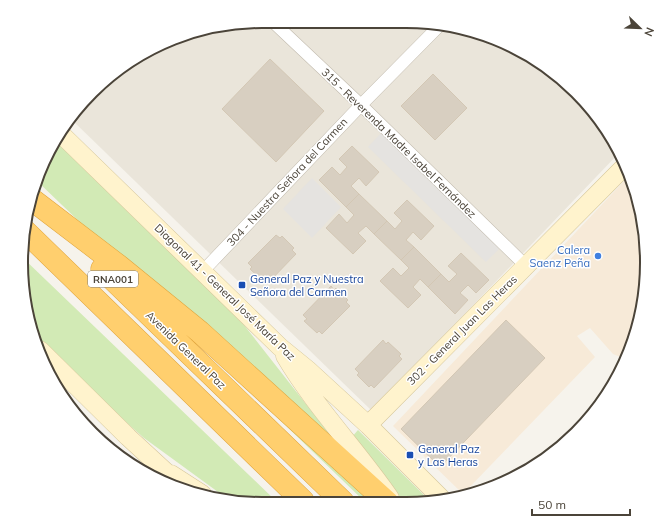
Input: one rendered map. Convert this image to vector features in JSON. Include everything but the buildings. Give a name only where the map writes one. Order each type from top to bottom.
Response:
[{"type":"highway","points":[[36,203],[119,266],[200,332],[381,497]]},
{"type":"highway","name":"Avenida General Paz","points":[[36,204],[338,497]]},
{"type":"highway","name":"RNA001","points":[[30,237],[299,497]]},
{"type":"street","name":"315 - Reverenda Madre Isabel Fernández","points":[[279,28],[361,105],[526,266]]},
{"type":"street","name":"304 - Nuestra Señora del Carmen","points":[[203,271],[361,105],[435,30]]},
{"type":"street","name":"Diagonal 41 - General José María Paz","points":[[64,137],[280,347],[307,369],[368,425],[438,495]]},
{"type":"street","name":"302 - General Juan Las Heras","points":[[368,425],[621,171]]},
{"type":"street","points":[[280,347],[298,378],[374,474],[390,497]]},
{"type":"street","points":[[49,359],[176,480]]},
{"type":"street","points":[[164,469],[189,486]]},
{"type":"shaded area","points":[[262,28],[406,28],[436,30],[481,40],[523,59],[560,86],[592,120],[609,145],[615,157],[372,411],[74,122],[86,108],[120,76],[145,59],[187,40],[232,30]]},
{"type":"shaded area","points":[[383,131],[502,246],[486,262],[368,147]]},
{"type":"shaded area","points":[[312,178],[341,207],[312,238],[283,209]]},
{"type":"shaded area","points":[[625,180],[632,202],[638,232],[640,262],[638,293],[632,323],[628,338],[620,357],[613,354],[590,328],[577,336],[595,357],[468,488],[459,490],[393,426]]},
{"type":"green space","points":[[59,144],[158,241],[233,311],[342,450],[87,229],[41,185]]},
{"type":"green space","points":[[28,263],[272,497],[232,495],[218,492],[144,438],[111,409],[41,341],[30,293]]},
{"type":"green space","points":[[253,394],[371,497],[360,497]]},
{"type":"green space","points":[[358,430],[425,496],[399,497],[351,438]]},
{"type":"place","name":"Calera Saenz Peña","points":[[598,256]]},
{"type":"place","name":"General Paz y Nuestra Señora del Carmen","points":[[242,285]]},
{"type":"place","name":"General Paz y Las Heras","points":[[410,455]]}]
